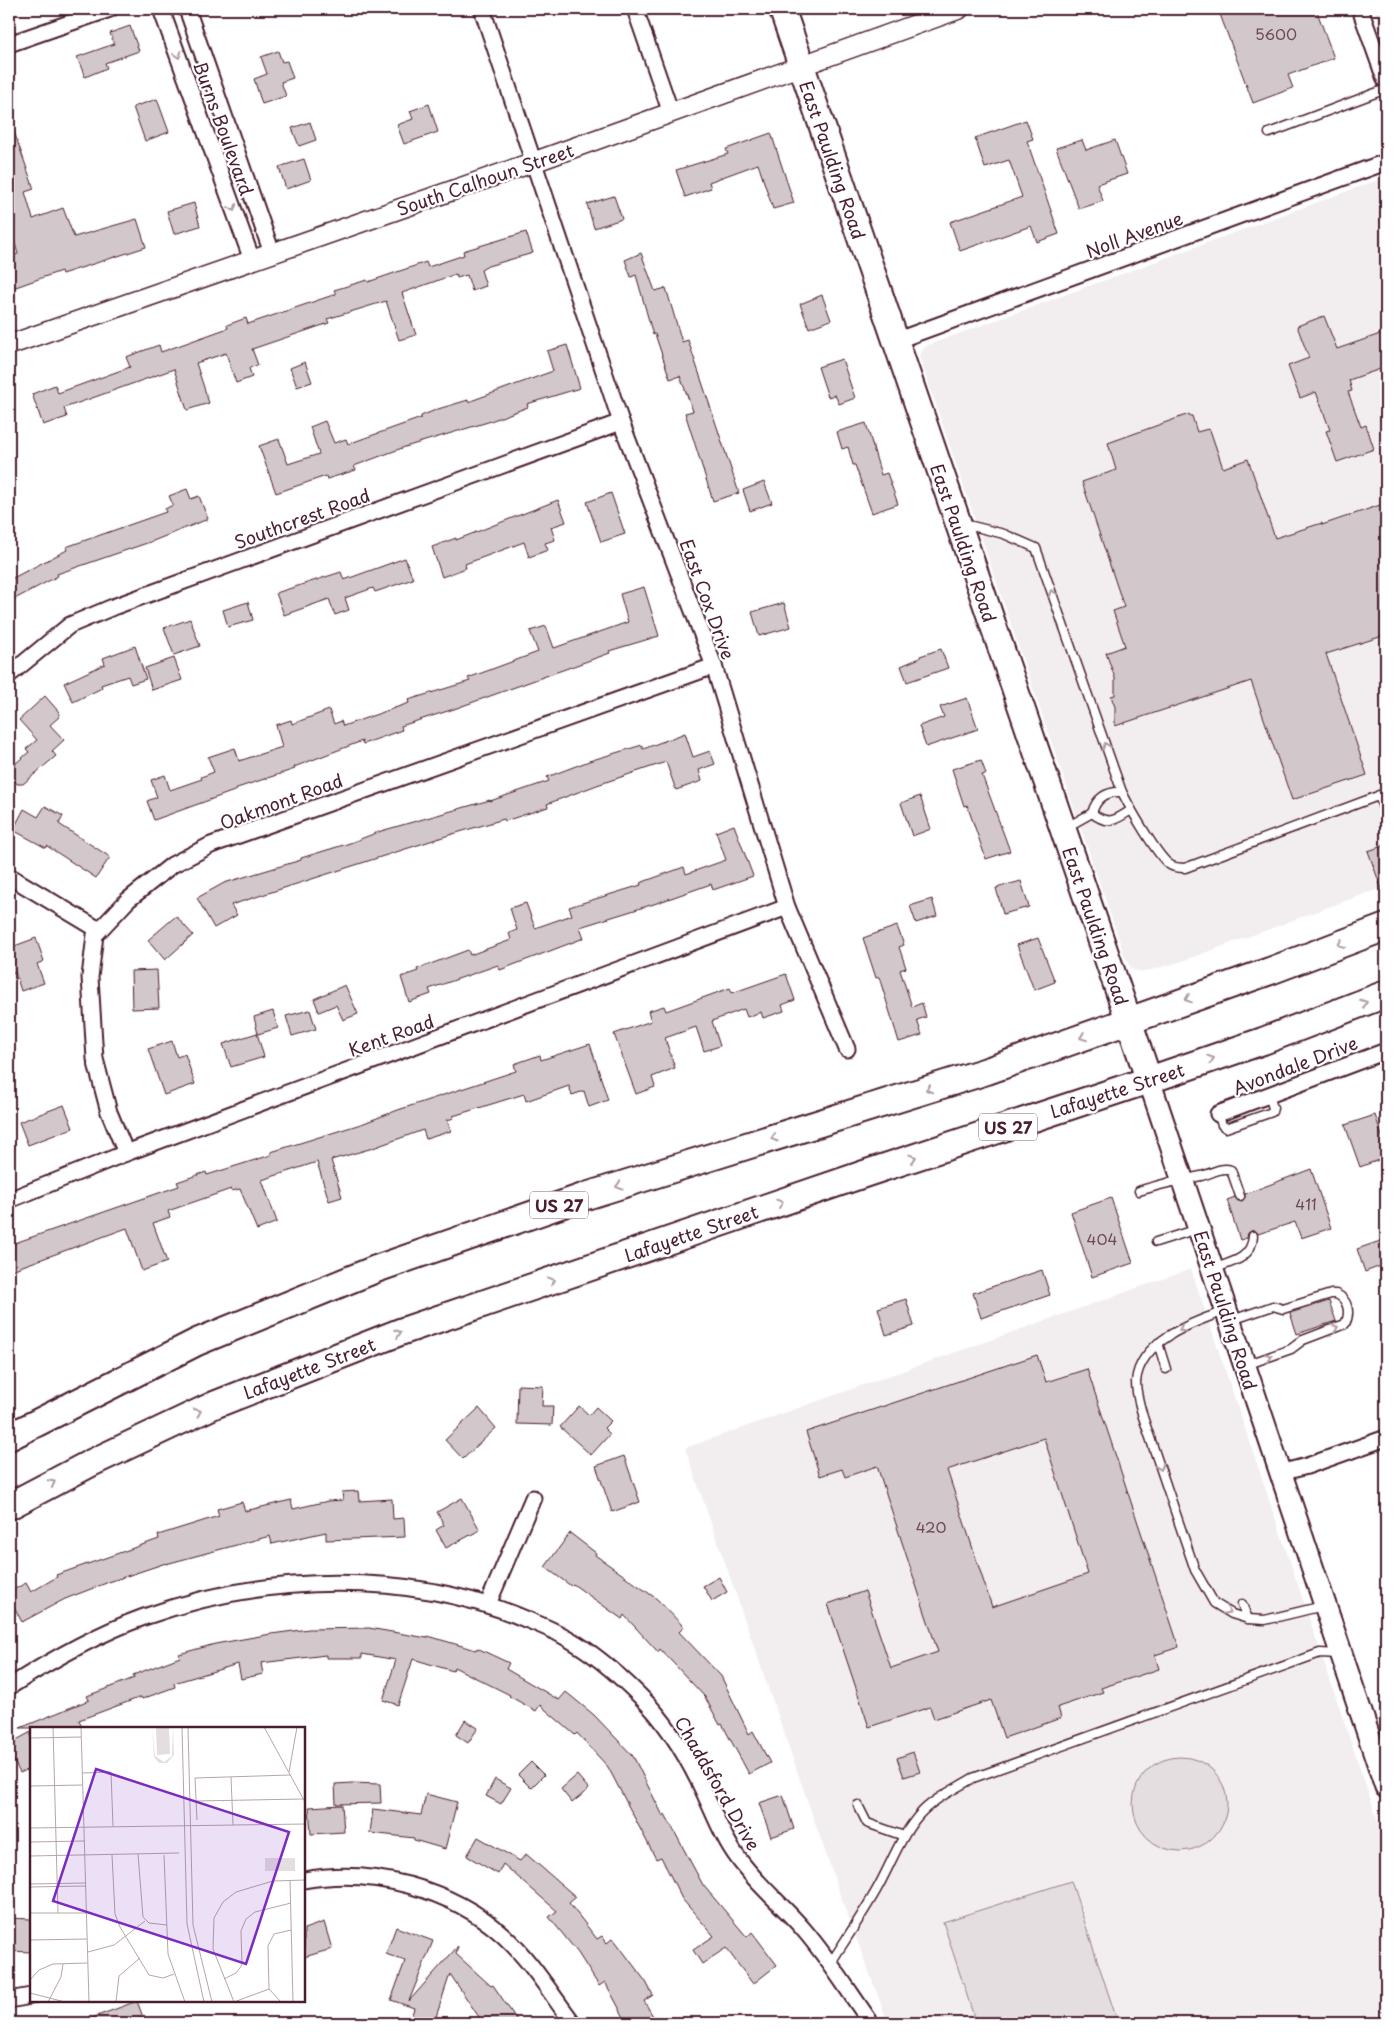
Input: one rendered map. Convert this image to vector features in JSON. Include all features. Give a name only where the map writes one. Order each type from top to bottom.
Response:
[{"type":"highway","name":"US 27","points":[[9,1437],[197,1342],[376,1269],[586,1196],[987,1071],[1386,927]]},
{"type":"highway","name":"Lafayette Street","points":[[9,1506],[91,1462],[214,1405],[400,1332],[1263,1041],[1386,994]]},
{"type":"main road","name":"East Paulding Road","points":[[782,9],[1183,1179],[1386,1787]]},
{"type":"street","points":[[9,44],[110,9]]},
{"type":"street","name":"Burns Boulevard","points":[[161,9],[252,260]]},
{"type":"street","name":"Burns Boulevard","points":[[187,9],[272,253]]},
{"type":"street","name":"East Cox Drive","points":[[482,9],[621,422],[714,666],[787,907],[847,1049]]},
{"type":"street","points":[[635,9],[671,113]]},
{"type":"street","name":"South Calhoun Street","points":[[9,345],[534,162],[959,9]]},
{"type":"street","points":[[1360,9],[1386,82]]},
{"type":"street","name":"Noll Avenue","points":[[895,341],[1386,162]]},
{"type":"street","name":"Southcrest Road","points":[[9,675],[70,625],[113,607],[621,422]]},
{"type":"street","name":"Oakmont Road","points":[[126,1153],[109,1112],[95,1059],[90,977],[95,935],[128,900],[172,865],[211,845],[714,666]]},
{"type":"street","points":[[9,876],[99,930]]},
{"type":"street","name":"Kent Road","points":[[9,1200],[126,1153],[787,907]]},
{"type":"street","name":"Avondale Drive","points":[[1218,1114],[1386,1051]]},
{"type":"street","points":[[1280,1473],[1307,1466],[1386,1438]]},
{"type":"street","points":[[488,1604],[533,1498]]},
{"type":"street","name":"Chaddsford Drive","points":[[9,1687],[38,1668],[142,1618],[189,1603],[228,1595],[293,1586],[336,1583],[374,1584],[416,1588],[488,1604],[566,1637],[602,1662],[641,1697],[674,1737],[737,1857],[754,1878],[805,1930],[871,2023]]},
{"type":"street","points":[[305,1880],[336,1877],[381,1880],[432,1892],[480,1917],[504,1936],[520,1952],[573,2023]]},
{"type":"street","points":[[9,2000],[30,1996]]},
{"type":"lane","points":[[1270,133],[1386,90]]},
{"type":"lane","points":[[957,523],[1004,534],[1036,548],[1122,792],[1131,810],[1162,857],[1170,865],[1177,868],[1185,868],[1382,794],[1386,817]]},
{"type":"lane","points":[[1063,829],[1092,813],[1095,803],[1102,797],[1115,792],[1122,792]]},
{"type":"lane","points":[[1092,813],[1100,820],[1111,821],[1120,818],[1131,810]]},
{"type":"lane","points":[[1139,1191],[1183,1179],[1203,1176],[1226,1168],[1231,1170],[1240,1196]]},
{"type":"lane","points":[[1156,1242],[1199,1228]]},
{"type":"lane","points":[[1213,1268],[1244,1256],[1253,1246],[1253,1236]]},
{"type":"lane","points":[[1245,1365],[1292,1349],[1303,1340],[1345,1324],[1348,1318],[1345,1300],[1340,1296],[1331,1294],[1282,1309],[1273,1306],[1229,1316],[1200,1320],[1158,1343],[1140,1367],[1136,1382],[1143,1417],[1195,1570],[1214,1603],[1232,1614],[1248,1619],[1265,1620],[1324,1605]]},
{"type":"lane","points":[[1158,1343],[1166,1368]]},
{"type":"lane","points":[[1242,1604],[1248,1619]]},
{"type":"lane","points":[[830,1964],[878,1888],[904,1836],[919,1815],[936,1801],[973,1778],[1320,1653],[1341,1655]]},
{"type":"lane","points":[[858,1805],[867,1823],[904,1836]]},
{"type":"shaded area","points":[[1374,9],[1386,9],[1386,42]]},
{"type":"shaded area","points":[[1386,177],[1386,886],[1180,962],[1144,972],[1132,970],[1125,957],[919,356],[928,345]]},
{"type":"shaded area","points":[[1191,1269],[1386,1845],[1386,2023],[888,2023],[843,1903],[685,1448]]},
{"type":"shaded area","points":[[1180,1757],[1198,1761],[1213,1771],[1223,1786],[1227,1804],[1223,1822],[1213,1837],[1198,1847],[1180,1851],[1162,1847],[1147,1837],[1137,1822],[1133,1804],[1137,1786],[1147,1771],[1162,1761]]},
{"type":"shaded area","points":[[1071,1881],[1118,2023],[976,2023],[943,1922]]},
{"type":"building","points":[[1218,9],[1316,9],[1334,58],[1288,75],[1293,88],[1253,103]]},
{"type":"building","points":[[130,26],[139,51],[105,63],[107,68],[85,77],[77,57],[114,44],[110,33]]},
{"type":"building","points":[[278,51],[282,62],[287,61],[293,78],[281,82],[286,96],[262,104],[254,79],[267,74],[261,57]]},
{"type":"building","points":[[157,99],[169,132],[145,141],[133,107]]},
{"type":"building","points":[[429,104],[438,132],[404,144],[397,125],[413,119],[410,111]]},
{"type":"building","points":[[1026,120],[1033,139],[1027,141],[1059,234],[1037,242],[1031,226],[960,251],[950,222],[1022,197],[1009,160],[985,168],[975,138]]},
{"type":"building","points":[[310,122],[316,140],[299,146],[292,128]]},
{"type":"building","points":[[9,123],[11,123],[34,189],[25,192],[33,219],[63,208],[74,237],[137,219],[146,247],[62,274],[61,271],[13,288],[9,276],[9,257],[18,254],[9,223]]},
{"type":"building","points":[[771,133],[794,203],[773,209],[758,164],[709,182],[711,188],[685,197],[676,170],[728,154],[726,149]]},
{"type":"building","points":[[1082,140],[1086,150],[1115,140],[1127,174],[1097,184],[1103,201],[1079,209],[1056,148]]},
{"type":"building","points":[[304,159],[311,180],[286,189],[279,167]]},
{"type":"building","points":[[614,196],[622,219],[594,228],[587,204]]},
{"type":"building","points":[[194,203],[200,226],[174,234],[167,211]]},
{"type":"building","points":[[526,232],[533,253],[488,266],[481,270],[486,286],[472,291],[467,275],[457,278],[456,274],[402,293],[416,335],[399,340],[386,301],[327,319],[329,323],[252,349],[258,365],[249,368],[252,377],[236,383],[226,353],[196,363],[209,403],[187,410],[174,369],[64,408],[67,417],[43,425],[32,394],[55,385],[58,393],[130,367],[126,357],[159,345],[161,352],[228,328],[227,325],[246,318],[248,324],[336,294],[334,290],[367,280],[368,282],[426,262],[428,267],[464,255],[463,251]]},
{"type":"building","points":[[641,253],[655,291],[666,288],[682,342],[688,340],[739,493],[713,501],[685,413],[693,411],[680,376],[670,379],[655,334],[653,335],[636,275],[631,277],[625,260]]},
{"type":"building","points":[[822,295],[831,320],[809,328],[800,304]]},
{"type":"building","points":[[1324,316],[1337,349],[1386,332],[1386,367],[1349,380],[1352,391],[1348,392],[1361,427],[1366,425],[1374,449],[1337,462],[1326,431],[1330,430],[1316,392],[1300,398],[1288,366],[1309,358],[1297,326]]},
{"type":"building","points":[[567,345],[580,388],[527,404],[528,407],[488,422],[405,447],[354,466],[356,470],[327,479],[326,476],[276,493],[259,446],[279,439],[288,464],[319,454],[310,427],[325,421],[334,443],[346,439],[348,444],[421,418],[421,416],[438,409],[468,400],[468,402],[553,371],[547,351]]},
{"type":"building","points":[[842,359],[855,398],[839,404],[835,395],[828,397],[818,367]]},
{"type":"building","points":[[305,362],[312,382],[297,387],[290,368]]},
{"type":"building","points":[[1189,414],[1192,416],[1197,432],[1210,430],[1223,468],[1248,459],[1275,538],[1322,523],[1322,525],[1386,503],[1386,635],[1326,654],[1367,775],[1292,800],[1251,681],[1115,726],[1115,707],[1111,696],[1115,695],[1115,678],[1106,653],[1125,646],[1113,611],[1124,607],[1082,482],[1116,470],[1108,443]]},
{"type":"building","points":[[866,423],[881,475],[887,473],[898,504],[872,513],[848,447],[842,449],[837,432]]},
{"type":"building","points":[[764,482],[772,503],[750,511],[743,490]]},
{"type":"building","points":[[187,489],[191,499],[199,496],[208,519],[153,541],[57,574],[58,576],[9,602],[9,580],[67,550],[66,547],[166,512],[165,509],[173,505],[169,496]]},
{"type":"building","points":[[611,493],[625,534],[601,542],[587,502]]},
{"type":"building","points":[[558,500],[566,522],[551,527],[555,540],[545,543],[548,550],[529,557],[524,542],[465,564],[466,568],[442,577],[432,547],[456,538],[456,540]]},
{"type":"building","points":[[405,558],[413,579],[375,592],[373,588],[345,598],[349,610],[335,615],[329,599],[284,615],[276,593],[341,572],[344,580]]},
{"type":"building","points":[[644,587],[659,636],[609,651],[610,653],[401,726],[402,730],[363,744],[362,741],[294,767],[295,769],[237,788],[237,790],[154,820],[147,801],[157,797],[151,780],[165,775],[170,790],[202,779],[201,777],[214,772],[208,757],[235,748],[239,761],[282,747],[276,725],[291,720],[292,724],[329,710],[334,724],[341,721],[343,726],[409,703],[408,700],[470,681],[468,678],[538,652],[530,631],[546,626],[554,648],[628,622],[620,594]]},
{"type":"building","points":[[248,602],[253,620],[228,627],[223,610]]},
{"type":"building","points":[[784,603],[791,627],[759,636],[752,612]]},
{"type":"building","points":[[190,619],[200,646],[174,655],[164,628]]},
{"type":"building","points":[[135,646],[146,679],[131,684],[128,676],[101,685],[102,688],[73,702],[64,683],[105,664],[103,658]]},
{"type":"building","points":[[941,649],[948,668],[907,682],[901,666],[920,658],[920,656]]},
{"type":"building","points":[[174,658],[182,680],[152,690],[145,668]]},
{"type":"building","points":[[45,696],[59,712],[59,717],[50,725],[64,740],[52,751],[56,756],[23,784],[17,784],[9,774],[9,769],[29,752],[26,749],[37,740],[19,720]]},
{"type":"building","points":[[967,698],[978,729],[926,747],[919,726],[944,717],[940,707]]},
{"type":"building","points":[[685,733],[693,757],[710,751],[715,764],[699,770],[702,781],[676,790],[666,762],[547,804],[548,807],[505,821],[504,819],[446,836],[231,905],[237,915],[214,928],[197,898],[224,883],[301,860],[301,858],[381,831],[490,801],[549,781],[547,777],[589,761],[642,745],[643,749]]},
{"type":"building","points":[[981,760],[986,774],[982,775],[1010,851],[986,859],[967,805],[964,806],[952,769]]},
{"type":"building","points":[[920,796],[931,829],[912,836],[901,803]]},
{"type":"building","points":[[45,806],[63,816],[59,824],[110,857],[96,878],[47,846],[46,848],[13,830],[24,809],[38,817]]},
{"type":"building","points":[[734,825],[753,876],[713,890],[711,884],[580,927],[584,938],[500,970],[498,965],[429,989],[431,994],[409,1002],[401,977],[468,950],[470,955],[511,940],[509,933],[517,930],[510,908],[526,903],[535,928],[572,915],[569,907],[641,885],[640,883],[684,867],[686,874],[726,860],[716,832]]},
{"type":"building","points":[[1386,845],[1386,896],[1384,896],[1368,851]]},
{"type":"building","points":[[1021,881],[1029,907],[1003,914],[996,888]]},
{"type":"building","points":[[932,899],[937,916],[916,923],[910,906]]},
{"type":"building","points":[[176,916],[193,935],[165,960],[148,940]]},
{"type":"building","points":[[897,926],[904,945],[899,947],[906,968],[900,970],[912,1007],[922,1003],[926,1017],[917,1020],[922,1035],[899,1042],[879,977],[876,978],[863,938]]},
{"type":"building","points":[[36,938],[44,961],[37,964],[44,983],[21,991],[15,972],[9,974],[9,948]]},
{"type":"building","points":[[1038,938],[1055,982],[1034,990],[1017,945]]},
{"type":"building","points":[[157,970],[159,1008],[132,1009],[131,971]]},
{"type":"building","points":[[786,974],[795,1000],[782,1005],[784,1011],[763,1018],[761,1012],[747,1017],[744,1009],[712,1021],[720,1046],[704,1051],[696,1027],[665,1038],[675,1068],[652,1077],[655,1087],[636,1094],[614,1034],[651,1021],[648,1011],[664,1006],[666,1011],[730,988],[732,993]]},
{"type":"building","points":[[345,985],[358,1014],[343,1020],[336,1005],[319,1012],[314,999]]},
{"type":"building","points":[[310,1010],[316,1029],[292,1036],[286,1016]]},
{"type":"building","points":[[273,1011],[278,1028],[258,1034],[254,1017]]},
{"type":"building","points":[[257,1033],[264,1057],[231,1067],[223,1044]]},
{"type":"building","points":[[172,1041],[177,1057],[185,1054],[195,1084],[164,1095],[148,1049]]},
{"type":"building","points":[[590,1044],[608,1100],[589,1107],[584,1091],[572,1095],[569,1086],[526,1101],[524,1094],[453,1116],[454,1118],[447,1120],[451,1131],[426,1139],[423,1130],[373,1148],[331,1160],[342,1197],[329,1201],[317,1162],[262,1180],[277,1222],[257,1230],[240,1189],[232,1191],[231,1189],[168,1211],[170,1217],[153,1223],[167,1262],[142,1271],[127,1228],[9,1271],[9,1245],[179,1186],[177,1182],[206,1172],[207,1175],[271,1155],[271,1152],[364,1123],[516,1071],[514,1064],[540,1055],[541,1060]]},
{"type":"building","points":[[64,1105],[73,1128],[28,1145],[19,1122]]},
{"type":"building","points":[[1375,1115],[1386,1148],[1386,1157],[1360,1167],[1345,1125]]},
{"type":"building","points":[[1311,1169],[1331,1228],[1301,1238],[1295,1222],[1258,1234],[1256,1231],[1251,1231],[1248,1233],[1247,1238],[1240,1240],[1227,1200],[1235,1197],[1238,1201],[1242,1201],[1245,1198],[1245,1194]]},
{"type":"building","points":[[1111,1198],[1133,1263],[1092,1277],[1071,1212]]},
{"type":"building","points":[[1386,1239],[1386,1264],[1365,1272],[1357,1249]]},
{"type":"building","points":[[1042,1270],[1050,1295],[981,1318],[973,1293]]},
{"type":"building","points":[[906,1299],[914,1326],[886,1335],[878,1308]]},
{"type":"building","points":[[1329,1301],[1336,1321],[1297,1334],[1290,1313]]},
{"type":"building","points":[[1037,1355],[1046,1382],[1087,1369],[1179,1647],[1155,1655],[1159,1669],[1101,1688],[1103,1692],[1058,1707],[1061,1718],[1004,1738],[991,1700],[934,1719],[930,1707],[869,1727],[828,1604],[865,1591],[891,1668],[938,1652],[877,1466],[845,1477],[842,1469],[820,1476],[806,1432]],"holes":[[[1044,1438],[1088,1574],[992,1607],[947,1470]]]},
{"type":"building","points":[[518,1385],[543,1386],[542,1406],[553,1406],[552,1425],[517,1424]]},
{"type":"building","points":[[579,1406],[589,1415],[596,1407],[611,1421],[604,1428],[610,1434],[591,1455],[560,1427]]},
{"type":"building","points":[[479,1408],[496,1428],[463,1459],[445,1440]]},
{"type":"building","points":[[624,1456],[640,1502],[612,1512],[596,1466]]},
{"type":"building","points":[[358,1491],[359,1501],[392,1499],[393,1519],[404,1518],[405,1537],[326,1540],[326,1532],[272,1544],[270,1536],[166,1563],[109,1582],[65,1599],[22,1622],[9,1598],[9,1592],[26,1583],[31,1592],[57,1577],[56,1575],[159,1539],[158,1535],[219,1516],[217,1509],[242,1502],[245,1511],[291,1500],[293,1509],[328,1501],[343,1500],[342,1492]]},
{"type":"building","points":[[462,1498],[480,1530],[446,1548],[436,1530],[444,1525],[437,1512]]},
{"type":"building","points":[[570,1533],[596,1553],[595,1555],[657,1599],[684,1627],[679,1632],[721,1676],[749,1734],[753,1731],[770,1763],[749,1774],[705,1697],[660,1649],[658,1652],[624,1615],[622,1619],[573,1584],[571,1586],[545,1567]]},
{"type":"building","points":[[719,1577],[727,1592],[712,1601],[703,1586]]},
{"type":"building","points":[[369,1628],[427,1638],[428,1636],[476,1650],[477,1648],[509,1663],[506,1669],[559,1700],[566,1692],[594,1715],[633,1756],[663,1816],[665,1814],[703,1885],[747,1937],[752,1932],[777,1965],[753,1984],[726,1948],[702,1964],[693,1950],[714,1936],[682,1899],[661,1857],[656,1859],[608,1767],[577,1733],[575,1735],[540,1705],[536,1711],[510,1695],[454,1667],[453,1671],[413,1659],[398,1705],[383,1700],[396,1660],[362,1654],[362,1658],[326,1658],[326,1655],[261,1663],[263,1674],[241,1679],[238,1664],[174,1683],[175,1687],[142,1699],[141,1697],[79,1720],[82,1727],[20,1728],[89,1700],[87,1696],[134,1678],[133,1675],[180,1657],[179,1654],[215,1644],[309,1629]]},
{"type":"building","points":[[465,1720],[478,1728],[468,1743],[456,1735]]},
{"type":"building","points":[[30,1733],[30,1768],[20,1773],[9,1751],[9,1744]]},
{"type":"building","points":[[913,1752],[920,1772],[904,1777],[897,1758]]},
{"type":"building","points":[[531,1762],[544,1775],[531,1788],[518,1775]]},
{"type":"building","points":[[577,1775],[589,1789],[572,1803],[561,1789]]},
{"type":"building","points":[[495,1779],[511,1788],[501,1804],[486,1796]]},
{"type":"building","points":[[335,1784],[380,1784],[381,1803],[336,1804]]},
{"type":"building","points":[[426,1794],[457,1802],[445,1849],[414,1840],[414,1838],[370,1833],[373,1809],[421,1815]]},
{"type":"building","points":[[783,1795],[794,1829],[771,1837],[759,1803]]},
{"type":"building","points":[[342,1805],[344,1832],[311,1834],[309,1807]]},
{"type":"building","points":[[478,1837],[520,1861],[526,1854],[576,1897],[569,1903],[597,1939],[602,1936],[607,1943],[613,1938],[646,1982],[653,1995],[644,2001],[657,2023],[627,2023],[605,1982],[599,1986],[578,1953],[549,1917],[557,1911],[503,1864],[498,1874],[467,1856]]},
{"type":"building","points":[[9,1918],[30,1919],[30,1952],[9,1951]]},
{"type":"building","points":[[324,1922],[332,1949],[305,1957],[305,1929]]},
{"type":"building","points":[[396,1927],[433,1941],[409,2001],[458,1946],[456,1954],[491,1986],[493,1985],[519,2023],[483,2023],[450,1974],[434,2023],[411,2018],[414,2008],[391,2000],[405,1961],[386,1954]]},
{"type":"building","points":[[134,2002],[137,2002],[143,2017],[128,2023],[81,2022]]}]
